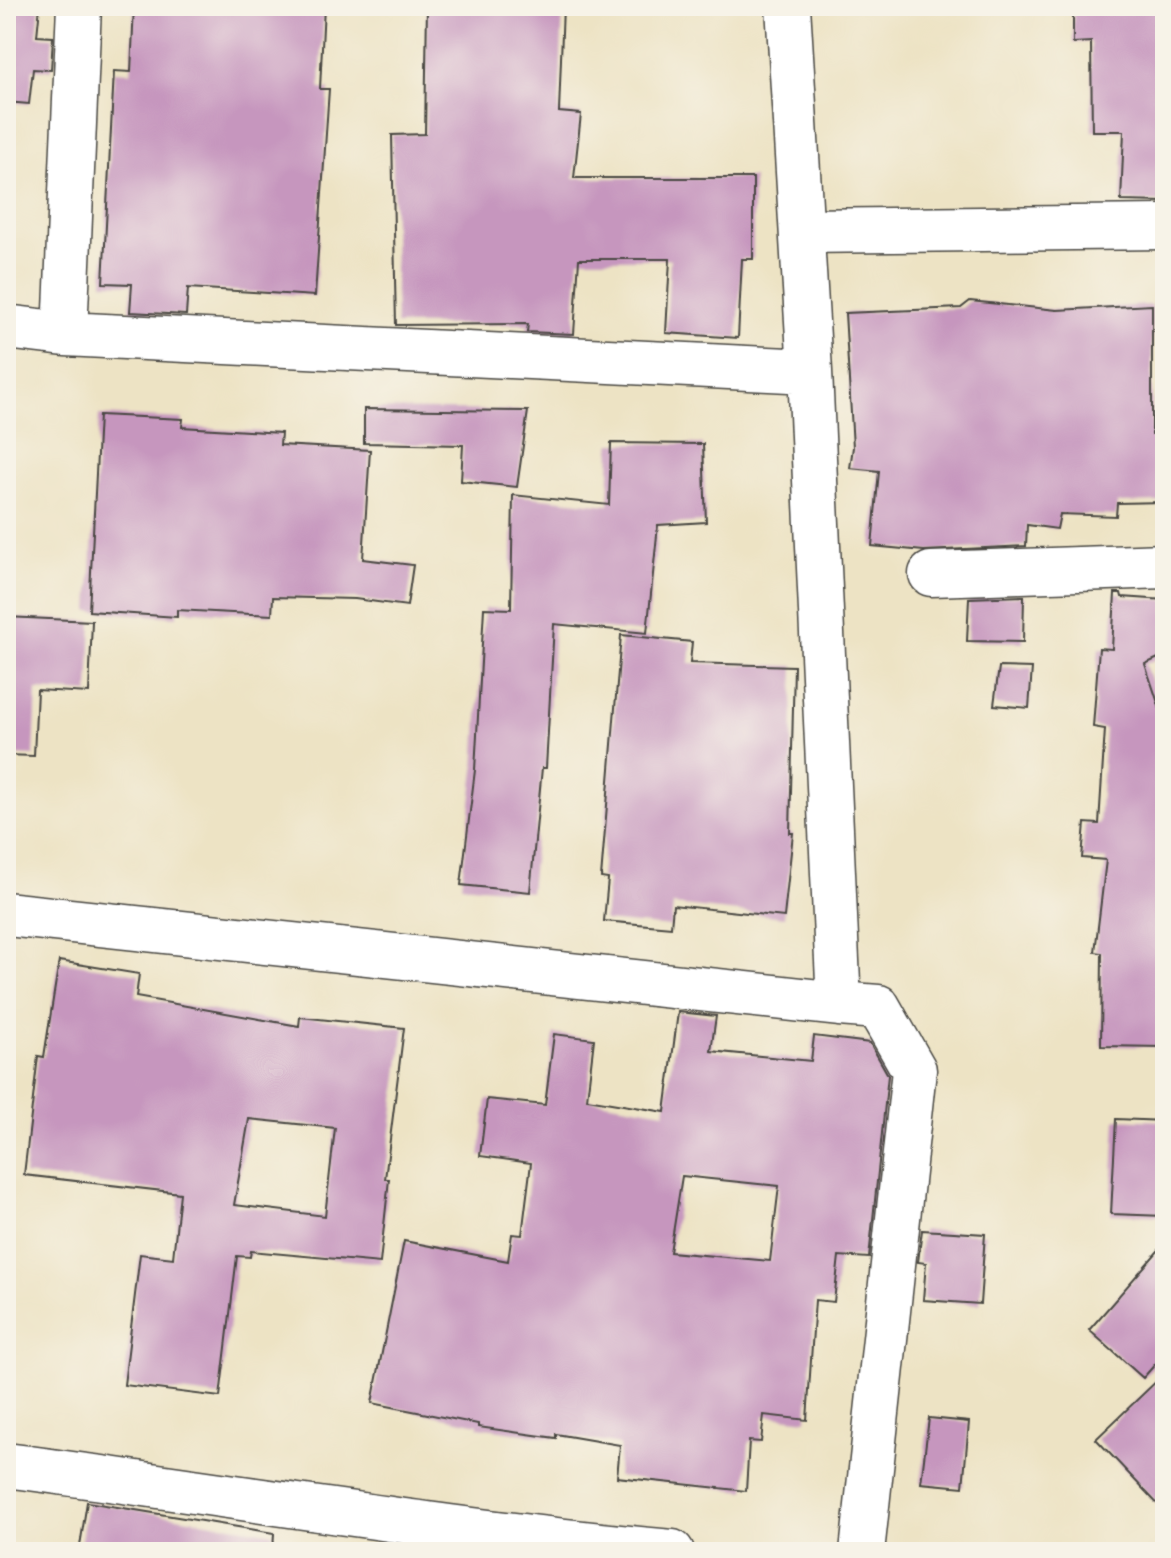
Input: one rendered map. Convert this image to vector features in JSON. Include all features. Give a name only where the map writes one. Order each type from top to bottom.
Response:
[{"type":"street","points":[[65,334],[79,6]]},
{"type":"street","points":[[788,6],[810,371],[839,1004]]},
{"type":"street","points":[[802,231],[1165,227]]},
{"type":"street","points":[[6,327],[65,334],[810,371]]},
{"type":"street","points":[[931,574],[1165,566]]},
{"type":"street","points":[[6,914],[878,1007],[914,1070],[862,1552]]},
{"type":"street","points":[[6,1465],[201,1490],[514,1545],[672,1552]]},
{"type":"building","points":[[6,6],[40,6],[37,36],[53,37],[51,70],[33,69],[29,104],[6,102]]},
{"type":"building","points":[[134,6],[324,6],[320,89],[329,89],[315,296],[188,288],[186,315],[130,312],[132,284],[103,283],[114,71],[131,72]]},
{"type":"building","points":[[427,6],[563,6],[559,112],[581,114],[574,178],[753,178],[753,259],[742,259],[738,338],[666,333],[670,259],[579,259],[574,334],[527,332],[528,324],[396,325],[392,135],[425,134]]},
{"type":"building","points":[[1073,6],[1165,6],[1165,202],[1121,201],[1124,131],[1092,131],[1091,42],[1073,43]]},
{"type":"building","points":[[970,301],[1057,310],[1152,305],[1152,434],[1165,434],[1165,502],[1117,503],[1116,516],[1060,514],[1057,529],[1027,525],[1026,546],[924,551],[872,546],[879,471],[850,468],[853,447],[845,313],[961,308]]},
{"type":"building","points":[[364,409],[528,411],[517,487],[461,481],[463,445],[364,443]]},
{"type":"building","points":[[99,415],[183,419],[182,427],[281,433],[280,445],[370,450],[363,559],[413,565],[407,606],[355,599],[273,597],[272,615],[177,610],[177,617],[89,611]]},
{"type":"building","points":[[611,443],[703,444],[706,522],[658,525],[647,633],[554,624],[546,768],[542,768],[530,892],[461,885],[475,770],[484,608],[511,609],[513,495],[609,505]]},
{"type":"building","points":[[1115,593],[1121,593],[1122,597],[1165,600],[1165,655],[1145,664],[1165,724],[1165,1047],[1101,1046],[1102,953],[1095,952],[1106,860],[1082,858],[1085,823],[1099,824],[1105,729],[1093,727],[1099,648],[1112,649]]},
{"type":"building","points":[[1024,596],[1023,642],[967,641],[969,598]]},
{"type":"building","points":[[6,617],[92,621],[89,693],[37,690],[34,756],[6,755]]},
{"type":"building","points":[[621,635],[692,642],[690,663],[794,666],[790,833],[793,833],[784,917],[673,905],[671,927],[604,921],[608,879],[601,878]]},
{"type":"building","points":[[999,667],[1032,668],[1029,708],[994,705]]},
{"type":"building","points":[[59,961],[139,974],[136,997],[299,1026],[300,1017],[404,1028],[385,1179],[389,1179],[380,1263],[251,1251],[250,1257],[237,1256],[220,1397],[124,1385],[140,1254],[173,1258],[180,1193],[24,1175],[38,1056],[44,1057]],"holes":[[[249,1119],[335,1128],[325,1216],[234,1205]]]},
{"type":"building","points":[[678,1012],[716,1016],[711,1051],[811,1061],[814,1036],[870,1043],[888,1075],[869,1258],[839,1256],[834,1302],[815,1300],[807,1420],[764,1415],[761,1442],[749,1441],[746,1491],[617,1477],[620,1445],[556,1434],[556,1438],[478,1427],[478,1424],[372,1403],[404,1241],[508,1261],[512,1234],[522,1235],[531,1163],[480,1156],[487,1099],[545,1105],[554,1034],[594,1039],[587,1099],[665,1112]],"holes":[[[682,1176],[779,1186],[770,1261],[670,1252]]]},
{"type":"building","points":[[1116,1119],[1165,1121],[1165,1216],[1111,1214]]},
{"type":"building","points":[[922,1230],[985,1234],[980,1304],[923,1300],[926,1263],[918,1262]]},
{"type":"building","points":[[1165,1243],[1165,1353],[1143,1378],[1089,1330]]},
{"type":"building","points":[[1165,1373],[1165,1512],[1096,1439]]},
{"type":"building","points":[[929,1418],[969,1422],[963,1487],[921,1483]]},
{"type":"building","points":[[87,1502],[274,1533],[273,1552],[79,1552]]}]
